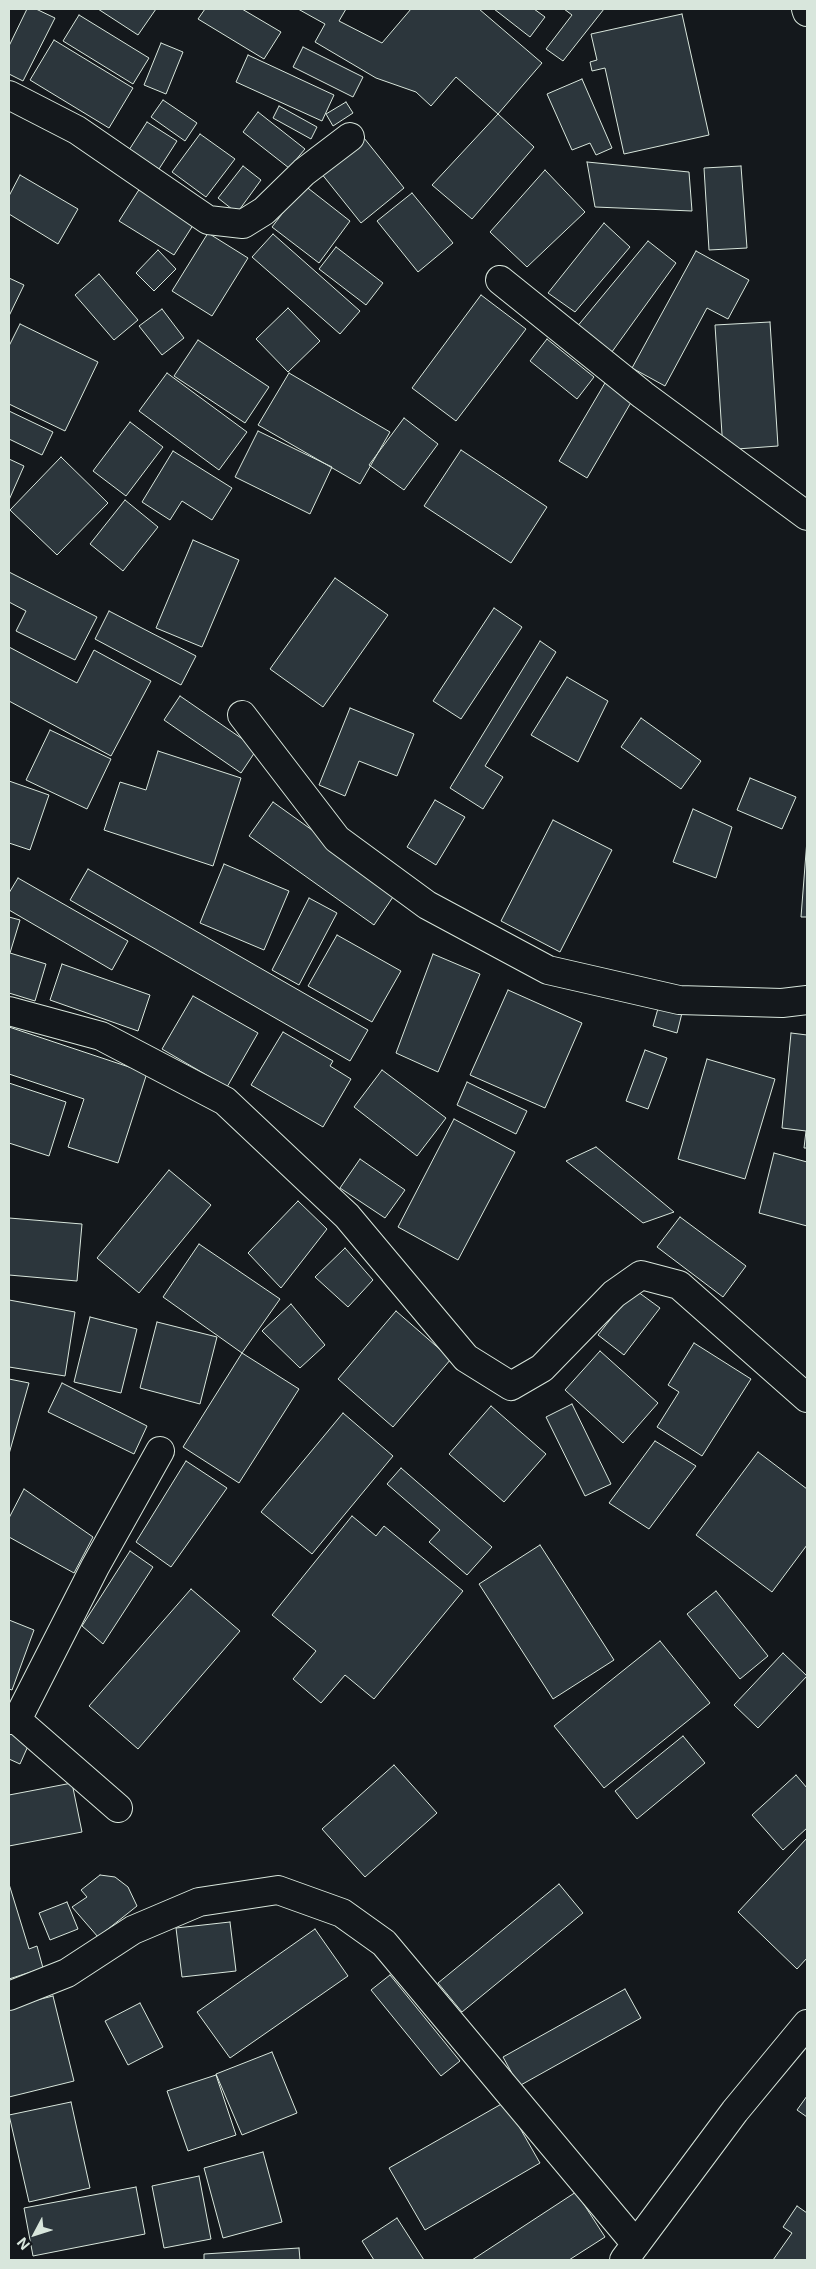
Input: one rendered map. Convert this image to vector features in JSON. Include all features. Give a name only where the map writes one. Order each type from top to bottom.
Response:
[{"type":"street","points":[[9,94],[76,130],[208,220],[243,224],[264,211],[304,172],[350,137]]},
{"type":"street","points":[[500,280],[643,395],[807,516]]},
{"type":"street","points":[[242,715],[337,839],[427,905],[548,970],[679,1000],[782,1003],[807,1000]]},
{"type":"street","points":[[9,1011],[101,1036],[225,1101],[347,1216],[466,1358],[511,1386],[542,1368],[614,1294],[641,1275],[679,1285],[807,1398]]},
{"type":"street","points":[[118,1808],[13,1720],[160,1451]]},
{"type":"street","points":[[9,1996],[68,1973],[133,1930],[198,1902],[278,1890],[342,1913],[384,1944],[630,2252],[735,2111],[807,2024]]},
{"type":"building","points":[[27,9],[36,9],[55,18],[23,81],[9,74],[9,46]]},
{"type":"building","points":[[98,9],[156,9],[138,35]]},
{"type":"building","points":[[205,9],[242,9],[281,32],[264,59],[198,19]]},
{"type":"building","points":[[298,9],[346,9],[339,21],[382,43],[411,9],[479,9],[542,63],[498,114],[456,77],[431,106],[416,92],[376,78],[315,42],[325,24]]},
{"type":"building","points":[[494,9],[534,9],[545,17],[530,37]]},
{"type":"building","points":[[564,9],[604,9],[563,61],[546,49],[572,15]]},
{"type":"building","points":[[682,14],[709,135],[624,154],[605,68],[592,71],[590,62],[597,60],[591,34]]},
{"type":"building","points":[[79,15],[149,58],[133,84],[63,41]]},
{"type":"building","points":[[54,40],[133,88],[109,128],[30,80]]},
{"type":"building","points":[[161,43],[183,52],[166,94],[144,85]]},
{"type":"building","points":[[303,47],[363,77],[353,97],[293,67]]},
{"type":"building","points":[[248,55],[334,95],[322,121],[236,82]]},
{"type":"building","points":[[582,79],[612,148],[596,155],[590,143],[572,150],[547,94]]},
{"type":"building","points":[[163,100],[197,123],[185,141],[151,117]]},
{"type":"building","points":[[346,102],[353,113],[333,126],[326,114]]},
{"type":"building","points":[[279,106],[317,127],[311,139],[273,118]]},
{"type":"building","points":[[258,112],[305,149],[289,168],[243,132]]},
{"type":"building","points":[[498,114],[534,147],[472,219],[432,185]]},
{"type":"building","points":[[147,122],[177,141],[159,169],[129,150]]},
{"type":"building","points":[[200,134],[235,159],[206,197],[172,172]]},
{"type":"building","points":[[364,138],[404,188],[361,223],[321,173]]},
{"type":"building","points":[[587,162],[689,172],[692,211],[595,207]]},
{"type":"building","points":[[243,166],[261,180],[237,213],[218,198]]},
{"type":"building","points":[[741,166],[747,248],[709,250],[704,168]]},
{"type":"building","points":[[545,170],[585,212],[527,267],[490,232]]},
{"type":"building","points":[[20,175],[78,209],[58,244],[9,214],[9,196]]},
{"type":"building","points":[[142,185],[197,219],[174,255],[119,221]]},
{"type":"building","points":[[304,185],[350,221],[319,263],[272,227]]},
{"type":"building","points":[[412,193],[453,243],[418,272],[377,221]]},
{"type":"building","points":[[604,223],[630,247],[575,312],[548,293]]},
{"type":"building","points":[[208,233],[248,258],[212,316],[172,291]]},
{"type":"building","points":[[273,234],[360,311],[340,334],[252,257]]},
{"type":"building","points":[[648,241],[676,263],[609,356],[576,328]]},
{"type":"building","points":[[336,247],[383,283],[366,305],[319,269]]},
{"type":"building","points":[[158,250],[176,269],[154,291],[136,273]]},
{"type":"building","points":[[696,251],[749,280],[728,319],[707,308],[665,386],[632,368]]},
{"type":"building","points":[[99,274],[138,320],[114,340],[75,295]]},
{"type":"building","points":[[9,278],[24,285],[9,316]]},
{"type":"building","points":[[481,295],[526,329],[456,421],[412,388]]},
{"type":"building","points":[[288,308],[320,341],[288,372],[256,339]]},
{"type":"building","points":[[162,309],[184,338],[162,355],[139,326]]},
{"type":"building","points":[[770,322],[778,446],[723,450],[715,325]]},
{"type":"building","points":[[20,324],[98,362],[65,431],[9,404],[9,346]]},
{"type":"building","points":[[547,339],[594,377],[577,399],[530,361]]},
{"type":"building","points":[[198,340],[269,387],[245,423],[174,376]]},
{"type":"building","points":[[167,373],[247,432],[219,470],[139,411]]},
{"type":"building","points":[[289,373],[390,432],[360,484],[258,425]]},
{"type":"building","points":[[605,383],[633,399],[587,478],[559,461]]},
{"type":"building","points":[[9,411],[53,432],[42,455],[9,439]]},
{"type":"building","points":[[404,418],[438,444],[404,490],[369,465]]},
{"type":"building","points":[[130,422],[163,447],[126,496],[93,471]]},
{"type":"building","points":[[258,431],[332,467],[310,514],[235,477]]},
{"type":"building","points":[[461,450],[547,507],[511,563],[424,506]]},
{"type":"building","points":[[173,451],[232,488],[212,520],[182,501],[170,520],[142,502]]},
{"type":"building","points":[[61,457],[108,503],[57,555],[10,510]]},
{"type":"building","points":[[9,459],[24,466],[9,500]]},
{"type":"building","points":[[125,500],[158,527],[123,571],[90,544]]},
{"type":"building","points":[[193,540],[239,560],[202,647],[156,628]]},
{"type":"building","points":[[9,572],[97,617],[75,660],[16,631],[26,611],[9,602]]},
{"type":"building","points":[[335,578],[388,615],[323,707],[270,669]]},
{"type":"building","points":[[494,608],[522,627],[461,719],[433,701]]},
{"type":"building","points":[[109,611],[196,656],[181,685],[95,639]]},
{"type":"building","points":[[540,641],[556,652],[485,766],[503,777],[483,809],[450,788]]},
{"type":"building","points":[[9,647],[77,683],[94,650],[151,681],[111,756],[9,701]]},
{"type":"building","points":[[567,677],[608,701],[578,762],[531,735]]},
{"type":"building","points":[[180,696],[257,749],[241,773],[164,720]]},
{"type":"building","points":[[350,708],[414,734],[397,776],[359,761],[345,796],[319,785]]},
{"type":"building","points":[[641,718],[701,761],[681,789],[621,747]]},
{"type":"building","points":[[50,730],[111,759],[87,809],[26,780]]},
{"type":"building","points":[[158,751],[241,778],[213,866],[104,830],[120,782],[146,790]]},
{"type":"building","points":[[750,778],[796,797],[782,829],[737,810]]},
{"type":"building","points":[[9,781],[49,795],[30,850],[9,843]]},
{"type":"building","points":[[435,800],[465,817],[436,865],[407,847]]},
{"type":"building","points":[[273,802],[397,891],[374,925],[249,836]]},
{"type":"building","points":[[693,809],[732,827],[716,878],[673,862]]},
{"type":"building","points":[[553,820],[612,850],[560,952],[501,921]]},
{"type":"building","points":[[807,840],[807,917],[801,917]]},
{"type":"building","points":[[224,864],[289,891],[264,950],[200,923]]},
{"type":"building","points":[[88,869],[368,1030],[350,1061],[70,900]]},
{"type":"building","points":[[18,878],[128,941],[112,970],[9,910],[9,893]]},
{"type":"building","points":[[309,898],[337,913],[299,985],[272,970]]},
{"type":"building","points":[[9,917],[20,920],[10,953],[46,964],[35,1001],[9,993]]},
{"type":"building","points":[[337,935],[401,971],[372,1022],[308,986]]},
{"type":"building","points":[[433,954],[480,974],[438,1072],[396,1053]]},
{"type":"building","points":[[62,964],[150,995],[138,1031],[50,1000]]},
{"type":"building","points":[[508,990],[582,1023],[545,1108],[470,1075]]},
{"type":"building","points":[[193,996],[258,1033],[227,1087],[162,1049]]},
{"type":"building","points":[[659,1005],[682,1013],[677,1033],[653,1026]]},
{"type":"building","points":[[9,1027],[147,1073],[118,1163],[68,1147],[84,1099],[9,1074]]},
{"type":"building","points":[[283,1032],[333,1061],[330,1066],[351,1079],[323,1127],[251,1085]]},
{"type":"building","points":[[791,1033],[807,1035],[807,1148],[804,1148],[806,1131],[782,1128]]},
{"type":"building","points":[[645,1050],[667,1058],[648,1109],[626,1101]]},
{"type":"building","points":[[707,1059],[775,1079],[745,1179],[678,1159]]},
{"type":"building","points":[[382,1070],[446,1118],[417,1156],[354,1107]]},
{"type":"building","points":[[467,1082],[527,1111],[516,1134],[457,1105]]},
{"type":"building","points":[[9,1083],[66,1102],[49,1156],[9,1143]]},
{"type":"building","points":[[454,1119],[515,1152],[458,1260],[398,1227]]},
{"type":"building","points":[[596,1147],[674,1212],[643,1223],[566,1161]]},
{"type":"building","points":[[774,1153],[807,1162],[807,1226],[759,1213]]},
{"type":"building","points":[[360,1159],[405,1190],[385,1218],[340,1188]]},
{"type":"building","points":[[169,1170],[211,1205],[139,1293],[97,1258]]},
{"type":"building","points":[[298,1201],[327,1229],[281,1288],[248,1253]]},
{"type":"building","points":[[680,1217],[746,1266],[723,1297],[657,1247]]},
{"type":"building","points":[[9,1218],[82,1224],[77,1281],[9,1275]]},
{"type":"building","points":[[199,1244],[280,1299],[242,1353],[163,1297]]},
{"type":"building","points":[[345,1248],[373,1280],[348,1307],[315,1277]]},
{"type":"building","points":[[634,1289],[660,1308],[624,1355],[598,1335]]},
{"type":"building","points":[[9,1300],[75,1312],[65,1376],[9,1367]]},
{"type":"building","points":[[291,1304],[325,1345],[300,1368],[262,1331]]},
{"type":"building","points":[[396,1311],[451,1359],[393,1427],[338,1379]]},
{"type":"building","points":[[90,1317],[137,1329],[121,1393],[74,1382]]},
{"type":"building","points":[[157,1322],[217,1337],[200,1404],[140,1388]]},
{"type":"building","points":[[694,1343],[751,1379],[702,1456],[657,1427],[679,1392],[668,1385]]},
{"type":"building","points":[[600,1351],[658,1403],[623,1443],[565,1390]]},
{"type":"building","points":[[242,1353],[299,1389],[239,1483],[183,1447]]},
{"type":"building","points":[[9,1379],[29,1383],[9,1454]]},
{"type":"building","points":[[62,1383],[147,1426],[134,1454],[48,1412]]},
{"type":"building","points":[[572,1404],[611,1484],[585,1496],[546,1417]]},
{"type":"building","points":[[491,1406],[546,1454],[504,1502],[449,1454]]},
{"type":"building","points":[[343,1413],[393,1456],[312,1554],[261,1512]]},
{"type":"building","points":[[655,1441],[696,1466],[649,1529],[609,1503]]},
{"type":"building","points":[[758,1452],[807,1489],[807,1545],[772,1592],[696,1535]]},
{"type":"building","points":[[186,1461],[227,1488],[171,1567],[136,1542]]},
{"type":"building","points":[[401,1468],[492,1547],[467,1575],[429,1542],[440,1530],[387,1484]]},
{"type":"building","points":[[24,1489],[93,1537],[74,1573],[9,1537],[9,1518]]},
{"type":"building","points":[[352,1516],[376,1536],[384,1526],[463,1591],[374,1699],[345,1675],[321,1703],[293,1679],[316,1651],[272,1615]]},
{"type":"building","points":[[540,1545],[614,1660],[553,1699],[479,1584]]},
{"type":"building","points":[[130,1551],[153,1567],[103,1644],[82,1626]]},
{"type":"building","points":[[191,1589],[240,1631],[138,1749],[89,1706]]},
{"type":"building","points":[[716,1591],[768,1656],[740,1679],[687,1614]]},
{"type":"building","points":[[9,1620],[34,1630],[12,1690],[9,1689]]},
{"type":"building","points":[[660,1641],[710,1703],[604,1788],[554,1726]]},
{"type":"building","points":[[783,1653],[807,1676],[758,1728],[734,1705]]},
{"type":"building","points":[[12,1728],[32,1737],[20,1764],[9,1759],[9,1736]]},
{"type":"building","points":[[683,1736],[705,1763],[637,1819],[615,1791]]},
{"type":"building","points":[[394,1765],[437,1813],[365,1877],[322,1829]]},
{"type":"building","points":[[796,1775],[807,1788],[807,1828],[783,1850],[752,1815]]},
{"type":"building","points":[[72,1783],[82,1832],[9,1846],[9,1795]]},
{"type":"building","points":[[807,1838],[807,1958],[797,1969],[738,1912]]},
{"type":"building","points":[[100,1875],[115,1877],[128,1887],[137,1906],[98,1937],[72,1907],[87,1897],[81,1890]]},
{"type":"building","points":[[9,1884],[29,1949],[37,1946],[43,1968],[9,1979]]},
{"type":"building","points":[[559,1884],[583,1913],[462,2012],[438,1983]]},
{"type":"building","points":[[67,1902],[78,1929],[50,1940],[39,1913]]},
{"type":"building","points":[[230,1922],[236,1971],[182,1977],[176,1928]]},
{"type":"building","points":[[315,1929],[348,1976],[230,2058],[197,2012]]},
{"type":"building","points":[[390,1975],[460,2061],[441,2076],[371,1990]]},
{"type":"building","points":[[625,1989],[641,2018],[519,2086],[503,2057]]},
{"type":"building","points":[[53,1996],[74,2081],[9,2097],[9,2007]]},
{"type":"building","points":[[140,2003],[163,2047],[128,2065],[105,2021]]},
{"type":"building","points":[[272,2052],[297,2113],[242,2135],[216,2074]]},
{"type":"building","points":[[216,2075],[236,2135],[188,2151],[167,2091]]},
{"type":"building","points":[[807,2096],[807,2117],[797,2110]]},
{"type":"building","points":[[71,2102],[90,2188],[29,2202],[9,2115]]},
{"type":"building","points":[[505,2102],[540,2163],[425,2230],[389,2168]]},
{"type":"building","points":[[263,2152],[282,2222],[223,2238],[204,2168]]},
{"type":"building","points":[[199,2176],[211,2239],[164,2248],[152,2186]]},
{"type":"building","points":[[136,2187],[145,2234],[33,2256],[24,2208]]},
{"type":"building","points":[[576,2192],[605,2237],[569,2260],[472,2260]]},
{"type":"building","points":[[797,2206],[807,2213],[807,2260],[773,2260],[792,2233],[783,2227]]},
{"type":"building","points":[[397,2218],[424,2260],[374,2260],[362,2241]]},
{"type":"building","points":[[299,2248],[300,2260],[204,2260],[204,2254]]}]
